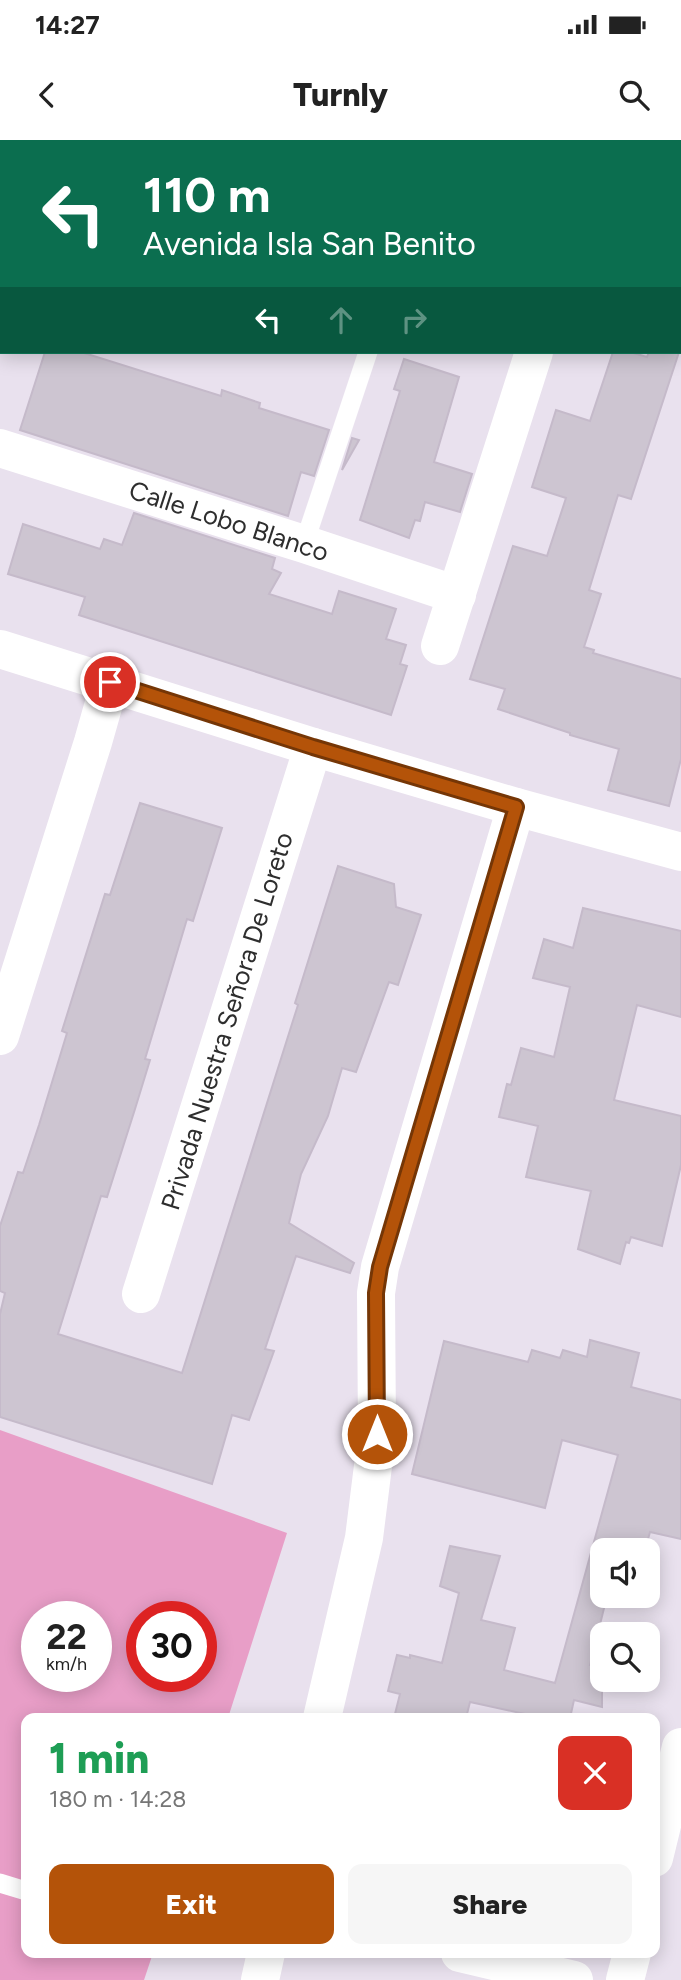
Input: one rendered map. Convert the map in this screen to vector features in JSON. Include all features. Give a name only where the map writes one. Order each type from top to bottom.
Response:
[{"type":"street","points":[[440,646],[533,354]]},
{"type":"street","name":"Calle Lobo Blanco","points":[[0,448],[457,595]]},
{"type":"street","points":[[0,649],[313,747],[681,852]]},
{"type":"street","points":[[0,1036],[110,682]]},
{"type":"street","name":"Privada Nuestra Señora De Loreto","points":[[141,1294],[313,747]]},
{"type":"street","points":[[323,1713],[364,1538],[377,1434],[376,1293],[380,1267],[516,807]]},
{"type":"street","points":[[660,1833],[681,1747]]},
{"type":"street","points":[[260,1980],[265,1958]]},
{"type":"street","points":[[481,1958],[573,1980]]},
{"type":"street","points":[[625,1980],[631,1958]]},
{"type":"lane","points":[[304,544],[367,354]]},
{"type":"lane","points":[[0,1883],[21,1889]]},
{"type":"shaded area","points":[[0,1430],[287,1533],[230,1713],[21,1713],[21,1958],[151,1958],[144,1980],[0,1980]]},
{"type":"building","points":[[44,354],[87,354],[221,396],[222,390],[260,403],[259,408],[329,430],[314,476],[301,472],[288,516],[20,430]]},
{"type":"building","points":[[612,354],[637,354],[647,357],[648,354],[678,354],[631,499],[618,495],[589,590],[601,594],[584,647],[594,650],[593,653],[681,679],[681,759],[669,806],[608,790],[619,749],[498,709],[505,689],[470,679],[513,546],[547,556],[566,498],[532,487],[556,410],[590,421]]},
{"type":"building","points":[[404,359],[459,377],[434,462],[472,474],[460,512],[425,502],[420,521],[415,520],[409,538],[360,520],[400,391],[394,389]]},
{"type":"building","points":[[352,438],[359,440],[342,470]]},
{"type":"building","points":[[134,513],[275,558],[272,569],[281,573],[269,594],[332,614],[339,591],[396,609],[386,639],[406,645],[400,664],[407,666],[391,715],[79,615],[85,597],[8,574],[23,524],[100,549],[104,539],[122,545]]},
{"type":"building","points":[[140,803],[222,828],[193,921],[187,919],[145,1059],[150,1060],[135,1109],[107,1197],[101,1196],[58,1334],[182,1373],[298,1005],[295,1003],[338,866],[394,884],[396,907],[421,915],[398,985],[389,982],[356,1072],[342,1068],[328,1116],[301,1174],[289,1223],[354,1263],[350,1273],[296,1256],[265,1349],[274,1351],[249,1420],[232,1415],[212,1484],[0,1417],[0,1314],[5,1293],[0,1291],[0,1226],[18,1172],[23,1173],[39,1125],[67,1033],[62,1031],[76,986],[105,894],[110,895]]},
{"type":"building","points":[[583,908],[681,931],[681,1017],[637,1005],[614,1100],[681,1116],[681,1165],[662,1246],[631,1237],[629,1243],[626,1242],[620,1264],[578,1249],[591,1191],[526,1177],[538,1126],[499,1117],[507,1084],[511,1085],[521,1048],[554,1057],[570,987],[533,978],[544,939],[573,948]]},
{"type":"building","points":[[590,1340],[639,1353],[631,1387],[681,1400],[681,1539],[650,1532],[648,1538],[595,1538],[618,1455],[562,1440],[545,1508],[412,1474],[444,1341],[528,1362],[532,1350],[560,1358],[563,1350],[587,1357]]},
{"type":"building","points":[[450,1546],[500,1556],[481,1620],[515,1628],[504,1670],[555,1683],[590,1556],[590,1608],[604,1608],[601,1622],[590,1622],[590,1692],[602,1692],[602,1707],[574,1700],[571,1713],[520,1713],[470,1702],[467,1713],[395,1713],[400,1694],[388,1691],[397,1655],[410,1658],[410,1655],[442,1663],[459,1593],[440,1586]]},
{"type":"route","points":[[110,682],[313,747],[516,807],[380,1267],[376,1293],[377,1434]]}]
